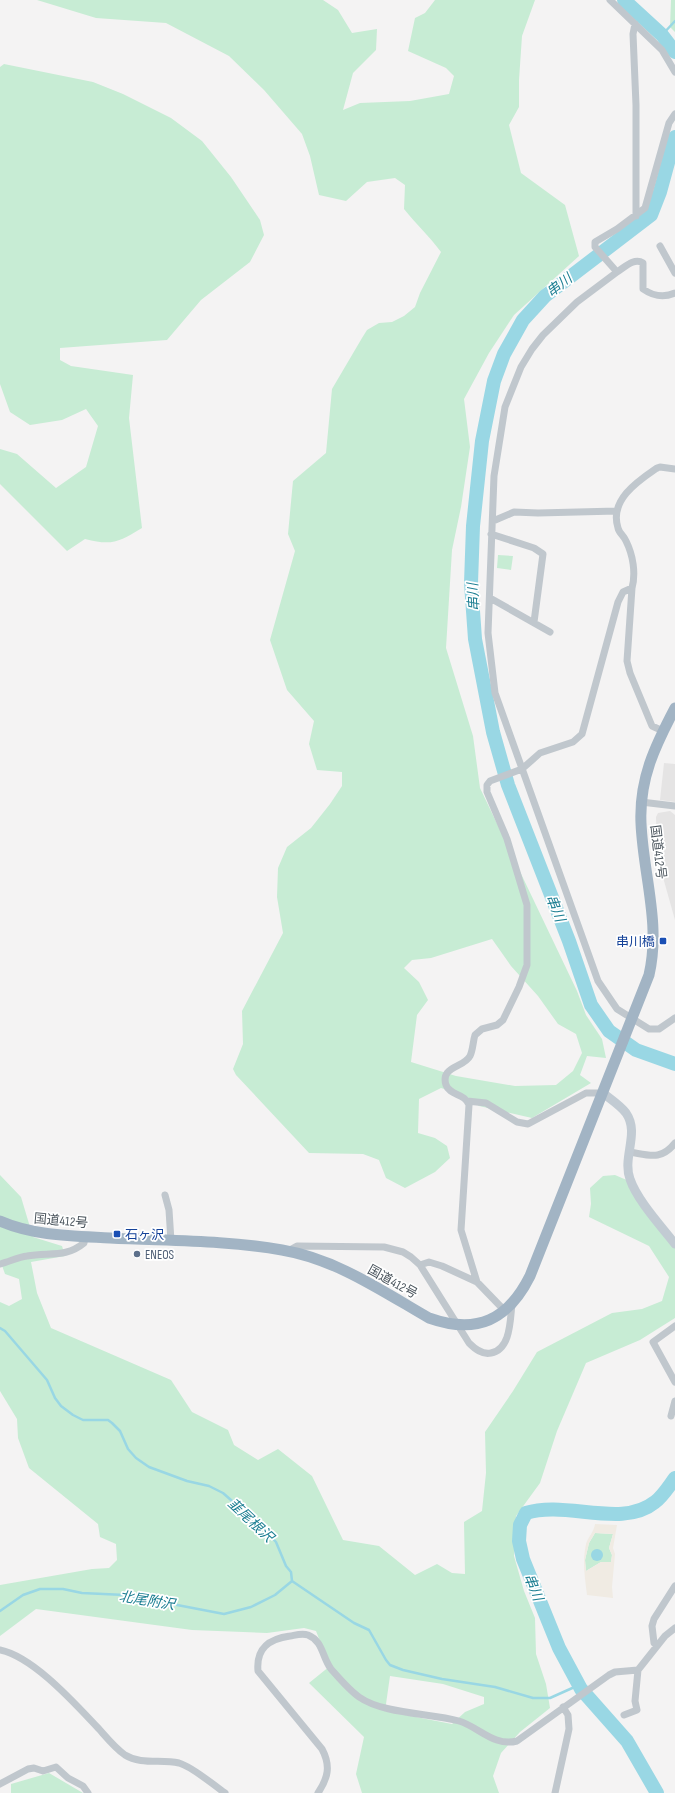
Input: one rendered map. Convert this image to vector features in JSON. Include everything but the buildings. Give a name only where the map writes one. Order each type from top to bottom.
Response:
[{"type":"highway","name":"国道412号","points":[[0,1221],[24,1230],[85,1237],[251,1245],[288,1251],[322,1260],[340,1268],[429,1318],[445,1324],[458,1325],[478,1323],[494,1319],[522,1292],[530,1276],[649,975],[653,949],[653,920],[641,824],[641,802],[647,767],[675,708]]},
{"type":"main road","points":[[603,1093],[623,1110],[629,1119],[632,1135],[628,1152],[627,1168],[634,1189],[675,1244]]},
{"type":"street","points":[[610,0],[662,50],[675,72]]},
{"type":"street","points":[[635,24],[633,34],[636,105],[636,216]]},
{"type":"street","points":[[615,271],[595,247],[595,242],[636,216],[645,208],[668,131],[669,123],[675,114]]},
{"type":"street","points":[[660,246],[675,273]]},
{"type":"street","points":[[675,293],[668,296],[651,295],[643,289],[643,263],[635,261],[615,271],[577,302],[543,335],[521,367],[506,407],[500,432],[494,476],[488,633],[495,693],[520,770],[598,981],[617,1009],[630,1022],[649,1029],[659,1029],[675,1018]]},
{"type":"street","points":[[663,731],[652,726],[630,673],[627,661],[632,588],[634,580],[632,560],[625,539],[618,528],[617,511],[621,499],[646,475],[660,467],[675,469]]},
{"type":"street","points":[[493,521],[514,512],[538,513],[617,511]]},
{"type":"street","points":[[491,534],[534,548],[543,554],[534,622]]},
{"type":"street","points":[[603,1093],[586,1093],[528,1124],[517,1122],[486,1103],[467,1101],[463,1097],[450,1091],[446,1086],[445,1081],[448,1072],[470,1057],[475,1034],[482,1029],[497,1025],[503,1020],[519,987],[527,965],[526,905],[507,839],[488,792],[487,785],[490,781],[520,770],[540,753],[573,742],[582,734],[618,602],[623,592],[632,588]]},
{"type":"street","points":[[490,598],[550,632]]},
{"type":"street","points":[[641,802],[675,806]]},
{"type":"street","points":[[467,1101],[468,1115],[461,1205],[461,1230],[478,1282]]},
{"type":"street","points":[[628,1152],[660,1155],[669,1151],[675,1143]]},
{"type":"street","points":[[164,1195],[169,1210],[171,1241]]},
{"type":"street","points":[[0,1264],[27,1256],[69,1253],[77,1249],[84,1242],[85,1237]]},
{"type":"street","points":[[288,1251],[297,1246],[384,1247],[403,1252],[420,1265],[469,1343],[481,1352],[489,1354],[498,1351],[505,1344],[508,1334],[508,1307],[478,1282],[442,1266],[429,1262],[420,1265]]},
{"type":"street","points":[[675,1326],[653,1342],[675,1382]]},
{"type":"street","points":[[671,1416],[675,1402]]},
{"type":"street","points":[[657,1646],[654,1643],[653,1622],[675,1586]]},
{"type":"street","points":[[624,1715],[637,1710],[635,1701],[638,1670],[657,1646],[675,1628]]},
{"type":"street","points":[[318,1793],[326,1781],[328,1772],[326,1756],[322,1749],[258,1671],[258,1658],[266,1646],[273,1640],[299,1634],[310,1636],[318,1643],[331,1669],[359,1697],[369,1702],[395,1710],[446,1718],[464,1723],[499,1742],[506,1743],[517,1741],[614,1672],[638,1670]]},
{"type":"street","points":[[0,1650],[15,1656],[36,1669],[66,1694],[118,1749],[130,1758],[172,1762],[184,1765],[225,1793]]},
{"type":"street","points":[[555,1793],[568,1729],[568,1715],[563,1707]]},
{"type":"street","points":[[0,1784],[28,1769],[34,1768],[44,1771],[56,1767],[68,1778],[83,1786],[88,1793]]},
{"type":"shaded area","points":[[664,763],[675,764],[675,802],[660,800]]},
{"type":"shaded area","points":[[670,811],[675,815],[675,920],[657,856],[656,817],[658,813]]},
{"type":"green space","points":[[37,0],[323,0],[338,10],[352,33],[377,29],[376,50],[353,73],[343,110],[360,103],[410,101],[449,94],[454,76],[446,68],[408,51],[415,18],[425,13],[435,0],[535,0],[522,36],[519,107],[509,125],[521,173],[565,205],[579,256],[514,315],[489,353],[464,399],[470,447],[461,507],[452,550],[446,648],[473,736],[480,788],[577,991],[586,1015],[602,1039],[606,1058],[587,1056],[580,1075],[591,1083],[532,1118],[479,1106],[466,1096],[441,1088],[419,1099],[418,1133],[435,1138],[447,1146],[450,1158],[435,1172],[405,1188],[386,1178],[379,1160],[363,1154],[309,1153],[236,1075],[233,1069],[243,1044],[242,1011],[283,933],[277,897],[278,868],[287,847],[311,828],[342,786],[342,772],[317,770],[309,744],[314,721],[287,690],[270,640],[295,551],[288,534],[293,481],[326,453],[332,389],[367,330],[379,323],[392,322],[404,316],[415,307],[420,293],[441,252],[404,209],[405,185],[395,178],[367,182],[346,201],[319,195],[310,156],[302,134],[264,90],[229,56],[166,23],[96,18]],"holes":[[[492,939],[511,966],[538,996],[558,1024],[576,1034],[582,1053],[573,1071],[556,1085],[515,1086],[456,1076],[411,1062],[417,1015],[428,1000],[419,982],[404,968],[412,960],[431,958]]]},
{"type":"green space","points":[[671,0],[675,0],[675,32],[670,27]]},
{"type":"green space","points":[[4,64],[93,82],[123,94],[171,118],[202,141],[231,177],[260,220],[264,235],[250,262],[201,300],[167,340],[60,348],[60,360],[71,366],[133,375],[129,418],[142,528],[127,537],[115,541],[102,542],[85,539],[67,551],[0,484],[0,449],[17,454],[56,488],[86,467],[98,426],[86,409],[62,420],[30,425],[10,412],[0,384],[0,67]]},
{"type":"green space","points":[[498,555],[513,556],[511,570],[497,568]]},
{"type":"green space","points":[[0,1175],[21,1197],[33,1237],[62,1246],[65,1256],[31,1262],[37,1293],[51,1328],[171,1380],[192,1412],[228,1430],[234,1445],[258,1460],[278,1449],[312,1476],[343,1540],[379,1546],[415,1575],[437,1564],[452,1573],[465,1574],[464,1522],[482,1511],[486,1473],[485,1432],[537,1352],[612,1313],[642,1309],[662,1301],[669,1277],[649,1246],[589,1217],[591,1204],[590,1188],[603,1176],[615,1175],[629,1181],[675,1245],[675,1318],[640,1340],[586,1363],[557,1431],[540,1483],[516,1516],[514,1556],[524,1591],[535,1618],[536,1654],[546,1684],[550,1708],[520,1732],[501,1753],[493,1776],[499,1793],[362,1793],[356,1774],[364,1737],[309,1683],[330,1666],[316,1631],[304,1628],[267,1633],[192,1630],[36,1609],[0,1636],[0,1585],[92,1569],[109,1568],[117,1560],[116,1544],[100,1537],[98,1524],[29,1468],[18,1438],[17,1419],[0,1391],[0,1302],[9,1306],[22,1299],[19,1279],[5,1274],[0,1260]],"holes":[[[390,1676],[443,1684],[484,1697],[484,1704],[465,1712],[452,1724],[385,1711]]]},
{"type":"green space","points":[[595,1533],[613,1534],[609,1548],[612,1555],[611,1563],[601,1562],[586,1571],[585,1560],[589,1543]]},
{"type":"green space","points":[[49,1773],[83,1793],[11,1793],[11,1784]]},
{"type":"sand","points":[[595,1524],[617,1525],[613,1548],[615,1554],[612,1587],[613,1598],[587,1595],[584,1557],[587,1541]],"holes":[[[595,1533],[613,1534],[609,1548],[612,1555],[611,1562],[601,1562],[586,1571],[585,1560],[589,1543]]]},
{"type":"water","points":[[595,1549],[599,1549],[603,1555],[599,1561],[595,1561],[591,1557],[591,1553]]},
{"type":"waterway","name":"串川","points":[[624,0],[662,35],[675,52]]},
{"type":"waterway","points":[[662,35],[675,21]]},
{"type":"waterway","name":"串川","points":[[675,137],[660,192],[651,215],[545,296],[523,320],[504,354],[494,381],[482,441],[473,526],[471,583],[475,639],[493,732],[508,785],[569,941],[591,1005],[609,1031],[636,1050],[675,1064]]},
{"type":"waterway","name":"韮尾根沢","points":[[0,1328],[5,1331],[47,1380],[55,1398],[61,1406],[73,1415],[83,1420],[108,1420],[120,1431],[128,1449],[136,1458],[149,1467],[187,1481],[209,1486],[223,1493],[264,1529],[276,1542],[286,1566],[291,1572],[292,1581]]},
{"type":"waterway","name":"串川","points":[[657,1793],[627,1741],[581,1689],[559,1648],[523,1559],[519,1541],[520,1525],[526,1513],[542,1510],[558,1510],[610,1514],[642,1510],[658,1500],[675,1478]]},
{"type":"waterway","name":"韮尾根沢","points":[[292,1581],[354,1623],[369,1630],[390,1665],[403,1670],[442,1679],[495,1687],[533,1698],[550,1698],[579,1685]]},
{"type":"waterway","name":"北尾附沢","points":[[0,1611],[23,1595],[40,1589],[63,1589],[82,1593],[125,1595],[224,1614],[251,1607],[275,1595],[292,1581]]},
{"type":"place","name":"串川橋","points":[[663,941]]},
{"type":"place","name":"石ヶ沢","points":[[117,1234]]},
{"type":"place","name":"ENEOS","points":[[137,1254]]}]
